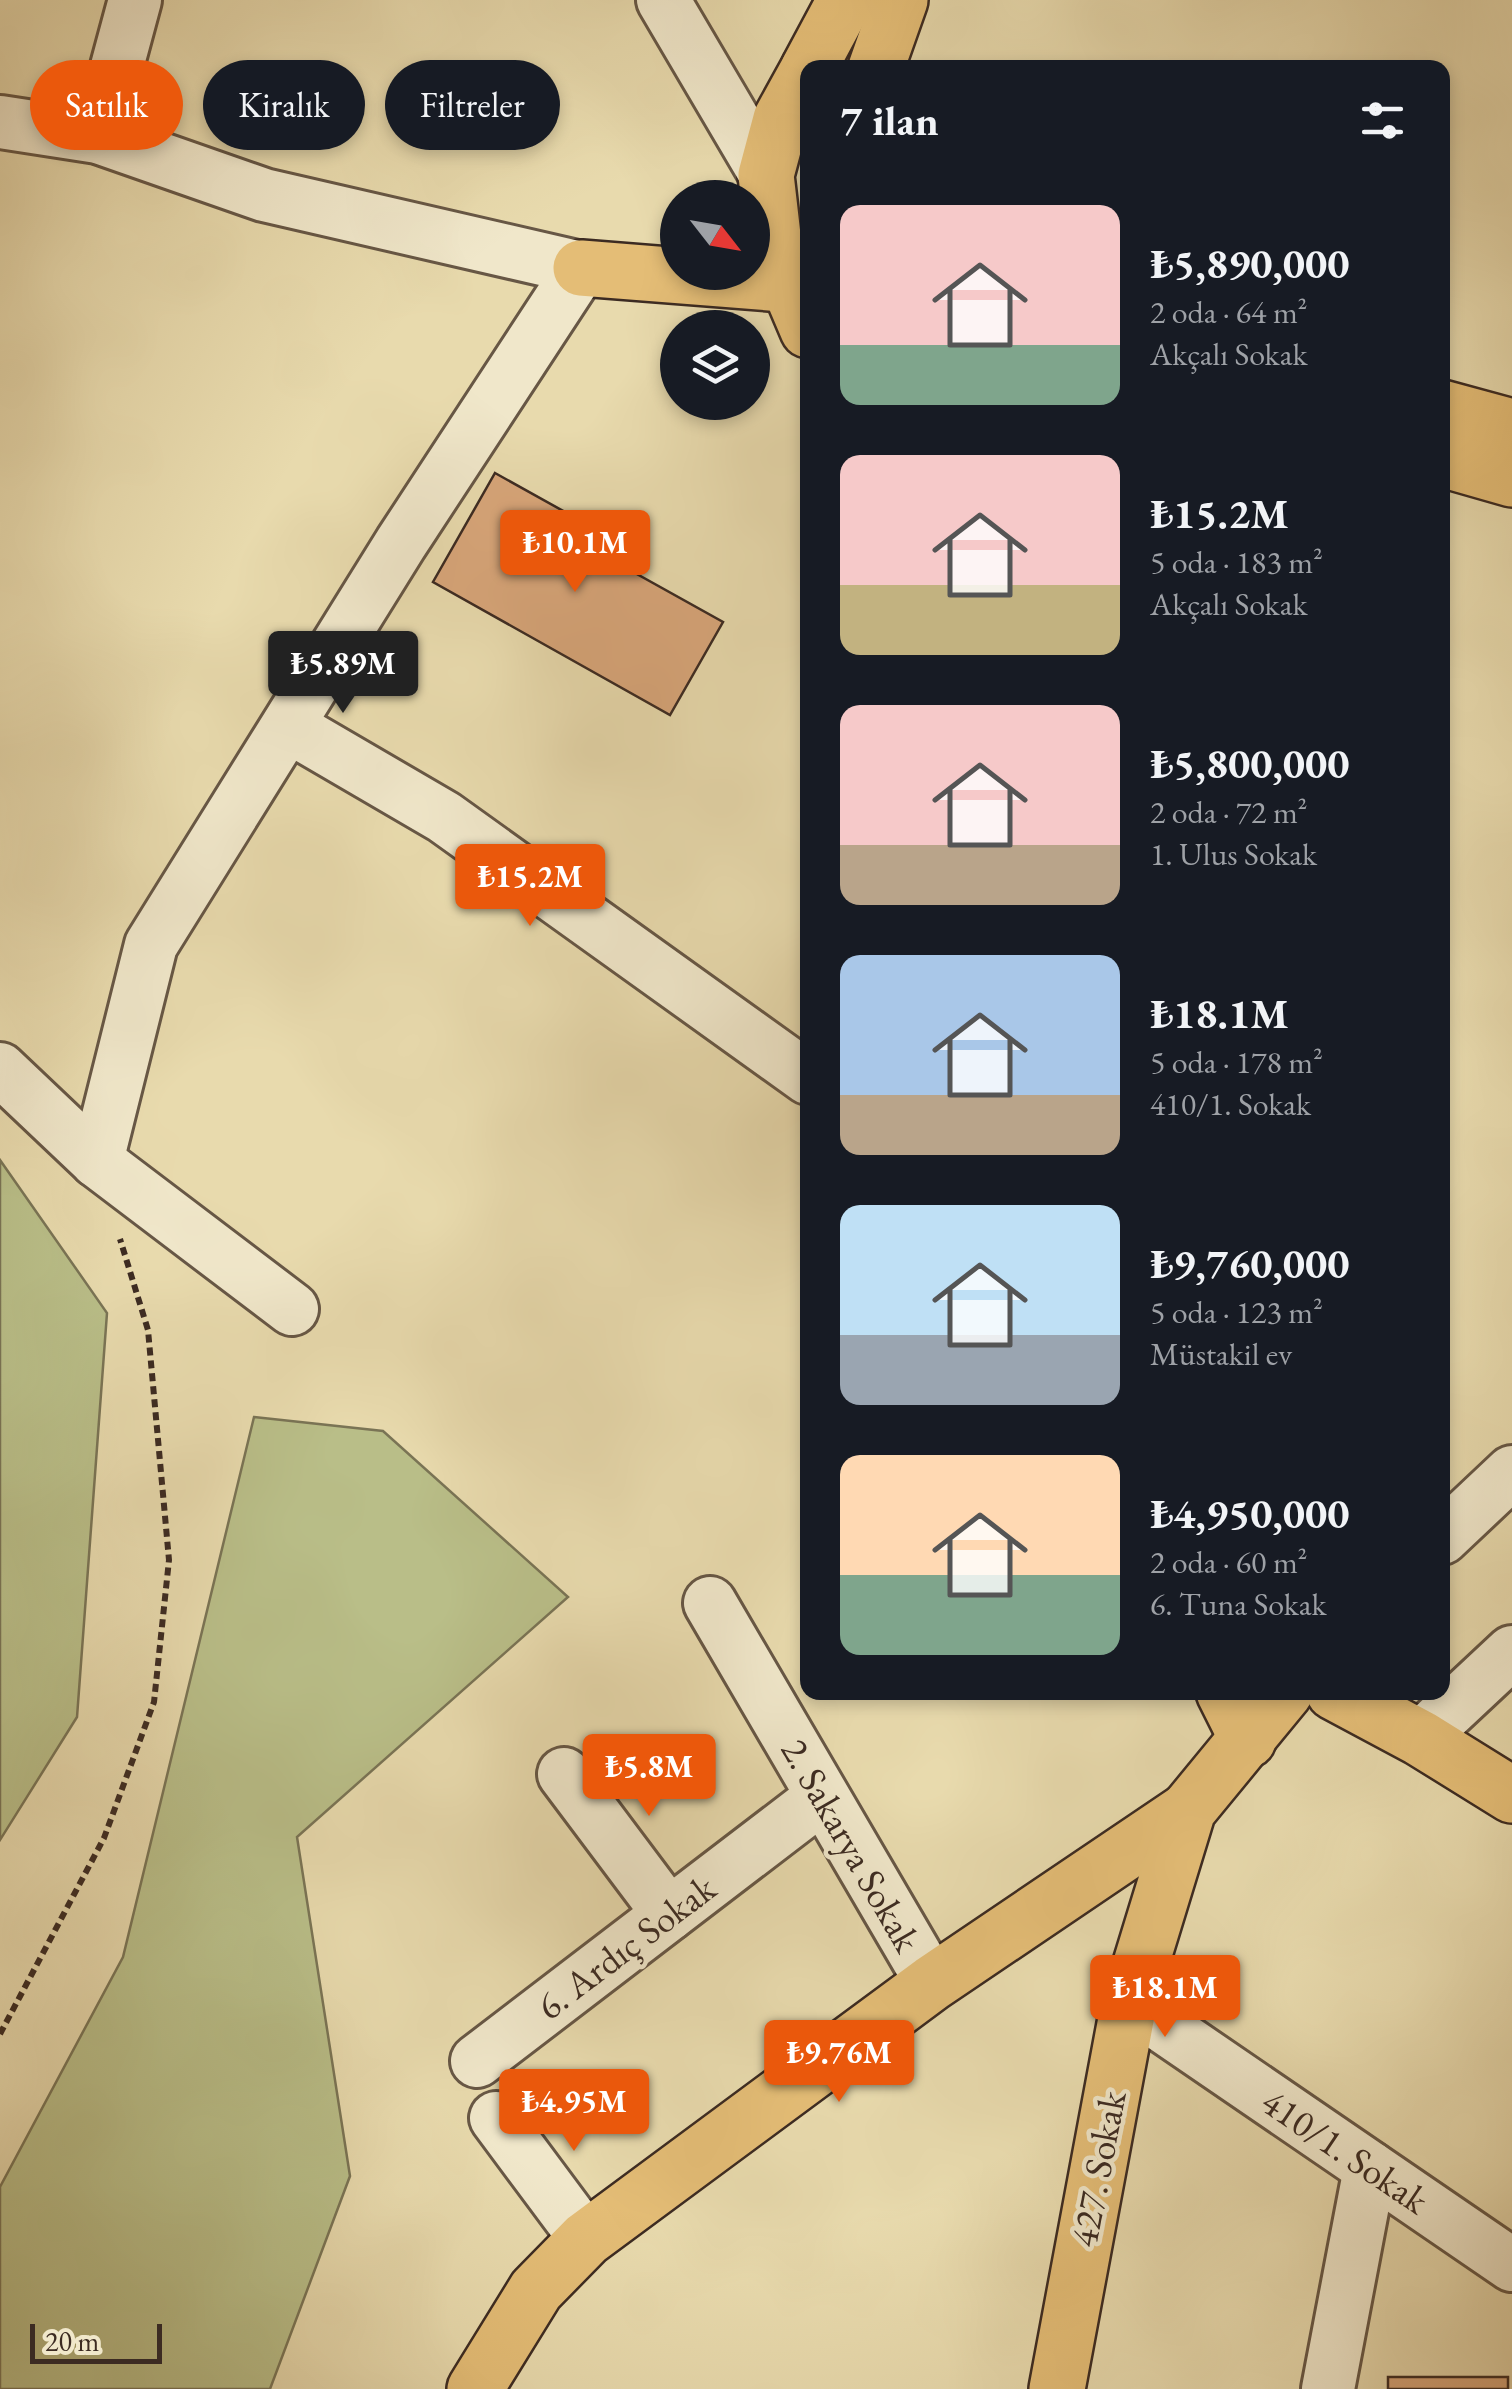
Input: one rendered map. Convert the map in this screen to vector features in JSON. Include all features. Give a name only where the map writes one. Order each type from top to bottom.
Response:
[{"type":"main road","points":[[813,60],[848,0]]},
{"type":"main road","points":[[879,60],[900,0]]},
{"type":"main road","points":[[800,84],[782,119],[766,175],[773,236],[800,298]]},
{"type":"main road","points":[[766,175],[800,144]]},
{"type":"main road","points":[[581,268],[800,300]]},
{"type":"main road","points":[[1450,410],[1512,427]]},
{"type":"main road","points":[[1450,460],[1512,479]]},
{"type":"main road","points":[[1228,1700],[1248,1740]]},
{"type":"main road","name":"427. Sokak","points":[[1057,2389],[1129,2003],[1188,1810],[1280,1700]]},
{"type":"main road","points":[[1349,1700],[1512,1795]]},
{"type":"main road","points":[[475,2389],[536,2290],[586,2239],[932,1983],[1188,1810]]},
{"type":"street","points":[[118,60],[134,0]]},
{"type":"street","points":[[663,0],[766,175]]},
{"type":"street","points":[[0,122],[30,127]]},
{"type":"street","points":[[97,1161],[151,945],[401,543],[581,268],[264,195],[135,150]]},
{"type":"street","points":[[288,726],[444,817],[800,1072]]},
{"type":"street","points":[[0,1069],[97,1161],[292,1310]]},
{"type":"street","points":[[1450,1530],[1512,1472]]},
{"type":"street","name":"2. Sakarya Sokak","points":[[710,1603],[932,1983]]},
{"type":"street","points":[[1420,1738],[1512,1652]]},
{"type":"street","points":[[564,1774],[669,1914]]},
{"type":"street","name":"6. Ardıç Sokak","points":[[477,2061],[822,1796]]},
{"type":"street","name":"410/1. Sokak","points":[[1129,2003],[1512,2265]]},
{"type":"street","points":[[496,2118],[586,2239]]},
{"type":"street","points":[[1328,2389],[1370,2168]]},
{"type":"path","points":[[0,2034],[104,1838],[154,1702],[169,1560],[148,1330],[120,1236]]},
{"type":"green space","points":[[0,1160],[107,1313],[77,1717],[0,1840]]},
{"type":"green space","points":[[254,1417],[383,1431],[568,1597],[297,1837],[350,2176],[270,2389],[0,2389],[0,2187],[123,1957]]},
{"type":"building","points":[[495,473],[601,532],[592,549],[723,622],[670,715],[433,582]]},
{"type":"building","points":[[1388,2377],[1508,2377],[1508,2389],[1388,2389]]}]
